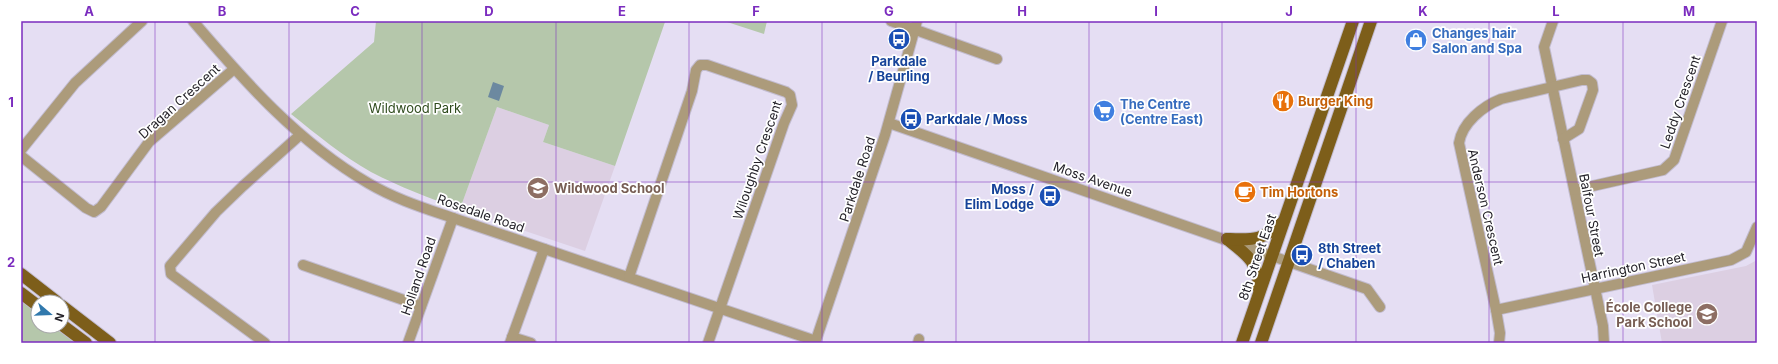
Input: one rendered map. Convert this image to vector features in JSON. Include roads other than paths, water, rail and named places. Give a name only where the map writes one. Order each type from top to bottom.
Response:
[{"type":"main road","name":"8th Street East","points":[[1242,343],[1353,21]]},
{"type":"main road","points":[[1261,343],[1371,21]]},
{"type":"main road","points":[[1227,239],[1248,240],[1260,238],[1268,235],[1284,221]]},
{"type":"main road","points":[[1227,239],[1245,253],[1255,264],[1259,279],[1259,294]]},
{"type":"main road","points":[[21,274],[47,294]]},
{"type":"main road","points":[[21,293],[30,300]]},
{"type":"main road","points":[[70,312],[110,343]]},
{"type":"main road","points":[[70,330],[86,343]]},
{"type":"street","points":[[21,150],[75,83],[142,21]]},
{"type":"street","name":"Rosedale Road","points":[[193,21],[234,69],[300,136],[369,184],[404,200],[453,218],[720,308],[815,342]]},
{"type":"street","points":[[891,21],[915,25],[997,59]]},
{"type":"street","name":"Balfour Street","points":[[1553,21],[1544,47],[1603,326],[1604,343]]},
{"type":"street","name":"Leddy Crescent","points":[[1575,190],[1650,174],[1663,170],[1674,160],[1722,21]]},
{"type":"street","name":"Parkdale Road","points":[[815,342],[889,123],[915,25]]},
{"type":"street","name":"Wiloughby Crescent","points":[[628,277],[692,91],[696,70],[700,65],[707,65],[786,92],[790,95],[792,105],[784,123],[708,343]]},
{"type":"street","name":"Dragan Crescent","points":[[21,156],[86,208],[94,212],[101,207],[149,142],[234,69]]},
{"type":"street","points":[[1552,87],[1582,80],[1588,80],[1592,83],[1593,87],[1579,129],[1563,139]]},
{"type":"street","name":"Anderson Crescent","points":[[1499,343],[1500,333],[1496,310],[1459,143],[1461,132],[1468,122],[1493,102],[1552,87]]},
{"type":"street","name":"Moss Avenue","points":[[889,123],[1227,239],[1367,289],[1380,306]]},
{"type":"street","points":[[265,343],[171,274],[170,266],[216,212],[300,136]]},
{"type":"street","name":"Holland Road","points":[[408,343],[453,218]]},
{"type":"street","name":"Harrington Street","points":[[1496,310],[1731,260],[1746,252],[1757,227]]},
{"type":"street","points":[[531,343],[511,340],[544,249]]},
{"type":"street","points":[[303,265],[421,306]]},
{"type":"water","points":[[493,82],[504,86],[499,101],[488,97]]},
{"type":"place","name":"Parkdale / Beurling","points":[[899,39]]},
{"type":"place","name":"Changes hair Salon and Spa","points":[[1416,40]]},
{"type":"place","name":"Burger King","points":[[1283,101]]},
{"type":"place","name":"The Centre (Centre East)","points":[[1104,111]]},
{"type":"place","name":"Parkdale / Moss","points":[[911,119]]},
{"type":"place","name":"Wildwood School","points":[[538,188]]},
{"type":"place","name":"Tim Hortons","points":[[1245,192]]},
{"type":"place","name":"Moss / Elim Lodge","points":[[1050,196]]},
{"type":"place","name":"8th Street / Chaben","points":[[1302,255]]},
{"type":"place","name":"École College Park School","points":[[1707,314]]},
{"type":"park label","name":"Wildwood Park","points":[[415,108]]}]
